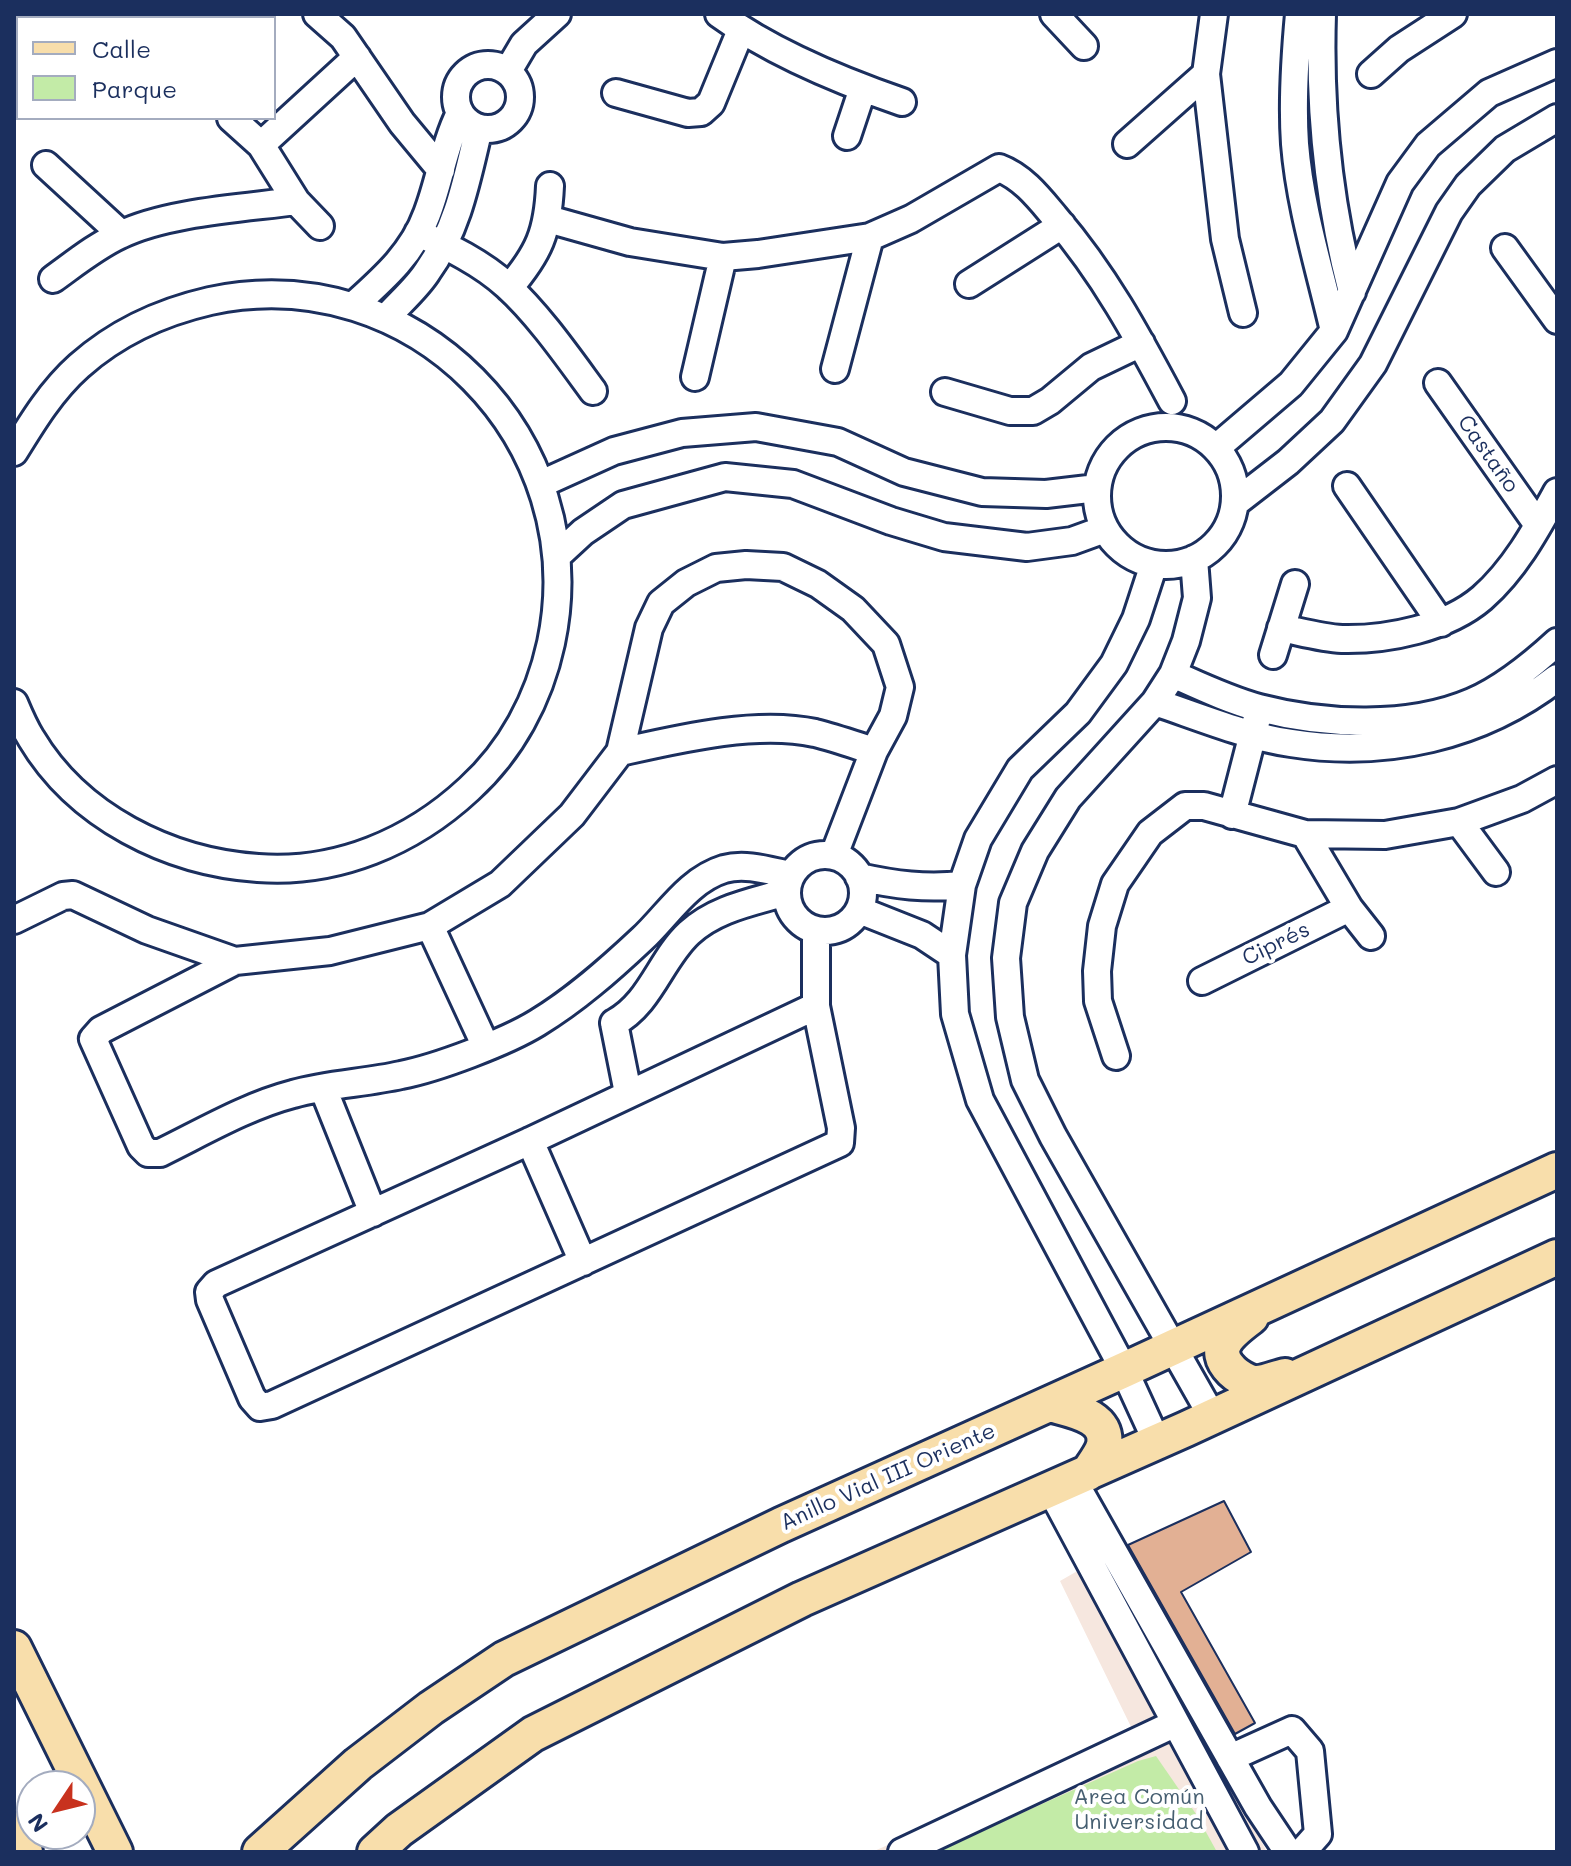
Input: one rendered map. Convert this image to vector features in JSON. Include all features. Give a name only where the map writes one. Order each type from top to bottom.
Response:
[{"type":"main road","name":"Anillo Vial III Oriente","points":[[260,1852],[358,1764],[431,1708],[504,1659],[781,1525],[1557,1170]]},
{"type":"main road","points":[[375,1852],[399,1830],[533,1734],[802,1599],[1071,1481],[1557,1257]]},
{"type":"main road","points":[[1270,1302],[1232,1331],[1221,1354],[1225,1364],[1236,1376],[1254,1383],[1313,1370]]},
{"type":"main road","points":[[1050,1404],[1091,1416],[1103,1432],[1104,1446],[1071,1481]]},
{"type":"main road","points":[[14,1648],[115,1852]]},
{"type":"main road","points":[[14,1829],[25,1852]]},
{"type":"street","points":[[317,14],[343,37],[402,123],[441,170]]},
{"type":"street","points":[[508,71],[524,44],[557,14]]},
{"type":"street","points":[[719,14],[741,30],[863,88],[902,102]]},
{"type":"street","points":[[1054,14],[1084,46]]},
{"type":"street","points":[[1214,14],[1206,74],[1225,239],[1243,313]]},
{"type":"street","points":[[1299,14],[1295,130],[1302,195],[1334,331]]},
{"type":"street","points":[[1322,14],[1324,127],[1330,191],[1352,292]]},
{"type":"street","points":[[1371,74],[1416,25],[1453,14]]},
{"type":"street","points":[[616,93],[688,113],[701,112],[711,103],[741,30]]},
{"type":"street","points":[[261,145],[357,57]]},
{"type":"street","points":[[1216,448],[1291,384],[1334,331],[1400,183],[1428,145],[1489,93],[1557,63]]},
{"type":"street","points":[[480,65],[494,65],[508,71],[517,83],[520,97],[517,112],[507,123],[494,129],[470,120],[456,99],[458,84],[467,72],[480,65]]},
{"type":"street","points":[[1127,144],[1206,74]]},
{"type":"street","points":[[847,136],[863,88]]},
{"type":"street","points":[[1235,503],[1288,462],[1332,421],[1373,364],[1449,212],[1468,185],[1505,149],[1557,118]]},
{"type":"street","points":[[233,120],[261,145],[296,201],[320,226]]},
{"type":"street","points":[[353,306],[408,252],[427,216],[451,132],[470,120]]},
{"type":"street","points":[[386,318],[425,275],[445,245],[459,208],[470,120]]},
{"type":"street","points":[[1295,130],[1324,127]]},
{"type":"street","points":[[46,165],[121,234]]},
{"type":"street","points":[[548,219],[630,242],[723,257],[870,237],[943,202],[999,168],[1030,189],[1092,262],[1123,308],[1172,401]]},
{"type":"street","points":[[509,288],[527,267],[548,219],[550,186]]},
{"type":"street","points":[[1302,195],[1330,191]]},
{"type":"street","points":[[53,279],[121,234],[205,213],[296,201]]},
{"type":"street","points":[[969,284],[1062,225]]},
{"type":"street","points":[[418,233],[487,270],[509,288],[593,391]]},
{"type":"street","points":[[835,369],[870,237]]},
{"type":"street","points":[[1505,248],[1557,320]]},
{"type":"street","points":[[695,377],[723,257]]},
{"type":"street","points":[[14,452],[40,409],[79,366],[126,332],[180,308],[237,295],[295,295],[353,306],[386,318],[426,340],[464,369],[504,416],[522,442],[541,484],[557,556],[557,615],[545,672],[521,726],[487,773],[444,813],[394,843],[339,862],[281,870],[237,867],[166,849],[114,822],[68,785],[31,740],[14,703]]},
{"type":"street","points":[[945,392],[1010,411],[1033,411],[1091,367],[1141,343]]},
{"type":"street","name":"Castaño","points":[[1438,383],[1538,525]]},
{"type":"street","points":[[1163,426],[1200,436],[1216,448],[1228,465],[1234,484],[1235,503],[1228,527],[1214,546],[1194,559],[1174,565],[1154,564],[1134,557],[1117,545],[1105,529],[1098,509],[1097,488],[1111,452],[1143,430],[1163,426]]},
{"type":"street","points":[[541,484],[614,451],[682,433],[756,427],[838,442],[904,472],[982,492],[1046,494],[1097,488]]},
{"type":"street","points":[[557,556],[583,532],[623,505],[725,477],[793,484],[891,521],[944,537],[1027,547],[1072,541],[1105,529]]},
{"type":"street","points":[[1347,486],[1441,623]]},
{"type":"street","points":[[1281,628],[1342,639],[1383,636],[1441,623],[1480,599],[1510,568],[1557,492]]},
{"type":"street","points":[[1194,559],[1197,598],[1186,641],[1173,674],[1155,702],[1068,798],[1035,851],[1013,903],[1006,958],[1010,1017],[1025,1080],[1053,1136],[1212,1416]]},
{"type":"street","points":[[1154,564],[1136,619],[1114,664],[1078,713],[1020,769],[978,839],[962,885],[952,955],[955,1014],[980,1100],[1124,1370],[1157,1442]]},
{"type":"street","points":[[788,884],[755,867],[725,869],[697,884],[644,938],[577,996],[536,1024],[486,1047],[403,1075],[295,1093],[263,1104],[160,1153],[148,1153],[141,1146],[93,1039],[101,1030],[235,961],[330,951],[430,926],[500,884],[572,815],[620,752],[649,628],[661,603],[686,583],[716,568],[746,565],[783,567],[818,584],[853,609],[886,644],[900,687],[893,716],[874,751],[834,855]]},
{"type":"street","points":[[1273,655],[1295,584]]},
{"type":"street","points":[[1155,702],[1199,716],[1256,721],[1371,722],[1414,717],[1471,702],[1530,667],[1557,642]]},
{"type":"street","points":[[1173,674],[1209,690],[1289,743],[1333,747],[1396,746],[1460,732],[1503,713],[1557,678]]},
{"type":"street","points":[[1199,716],[1209,690]]},
{"type":"street","points":[[1232,815],[1256,721]]},
{"type":"street","points":[[620,752],[687,738],[764,730],[813,733],[874,751]]},
{"type":"street","points":[[1116,1056],[1098,1001],[1097,971],[1102,926],[1115,884],[1150,833],[1185,806],[1204,806],[1305,834],[1385,835],[1459,822],[1522,799],[1557,780]]},
{"type":"street","points":[[1459,822],[1496,872]]},
{"type":"street","points":[[1305,834],[1349,908],[1371,936]]},
{"type":"street","points":[[834,855],[849,863],[859,877],[863,894],[859,910],[848,923],[833,930],[816,930],[800,922],[790,909],[788,884],[801,862],[809,858],[834,855]]},
{"type":"street","points":[[859,877],[931,889],[962,885]]},
{"type":"street","points":[[614,1023],[626,1016],[653,986],[670,955],[689,932],[718,913],[788,884]]},
{"type":"street","points":[[14,920],[63,896],[73,895],[147,930],[235,961]]},
{"type":"street","name":"Ciprés","points":[[1202,981],[1349,908]]},
{"type":"street","points":[[859,910],[922,935],[952,955]]},
{"type":"street","points":[[430,926],[486,1047]]},
{"type":"street","points":[[816,930],[816,1006],[841,1128],[840,1143],[272,1405],[260,1407],[246,1384],[210,1300],[209,1292],[216,1284],[816,1006]]},
{"type":"street","points":[[577,996],[614,1023]]},
{"type":"street","points":[[614,1023],[628,1093]]},
{"type":"street","points":[[323,1088],[373,1213]]},
{"type":"street","points":[[530,1141],[583,1262]]},
{"type":"street","points":[[1071,1481],[1176,1723],[1245,1852]]},
{"type":"street","points":[[1071,1481],[1258,1807],[1288,1852]]},
{"type":"street","points":[[902,1852],[1176,1723]]},
{"type":"street","points":[[1230,1758],[1292,1730],[1310,1751],[1318,1834],[1302,1852]]},
{"type":"shaded area","points":[[1107,1554],[1267,1852],[872,1852],[1135,1735],[1060,1581]]},
{"type":"green space","name":"Area Común Universidad","points":[[1156,1756],[1196,1814],[1217,1852],[935,1852],[1138,1761]]},
{"type":"building","points":[[1224,1501],[1251,1552],[1181,1592],[1255,1723],[1235,1734],[1128,1545]]}]
